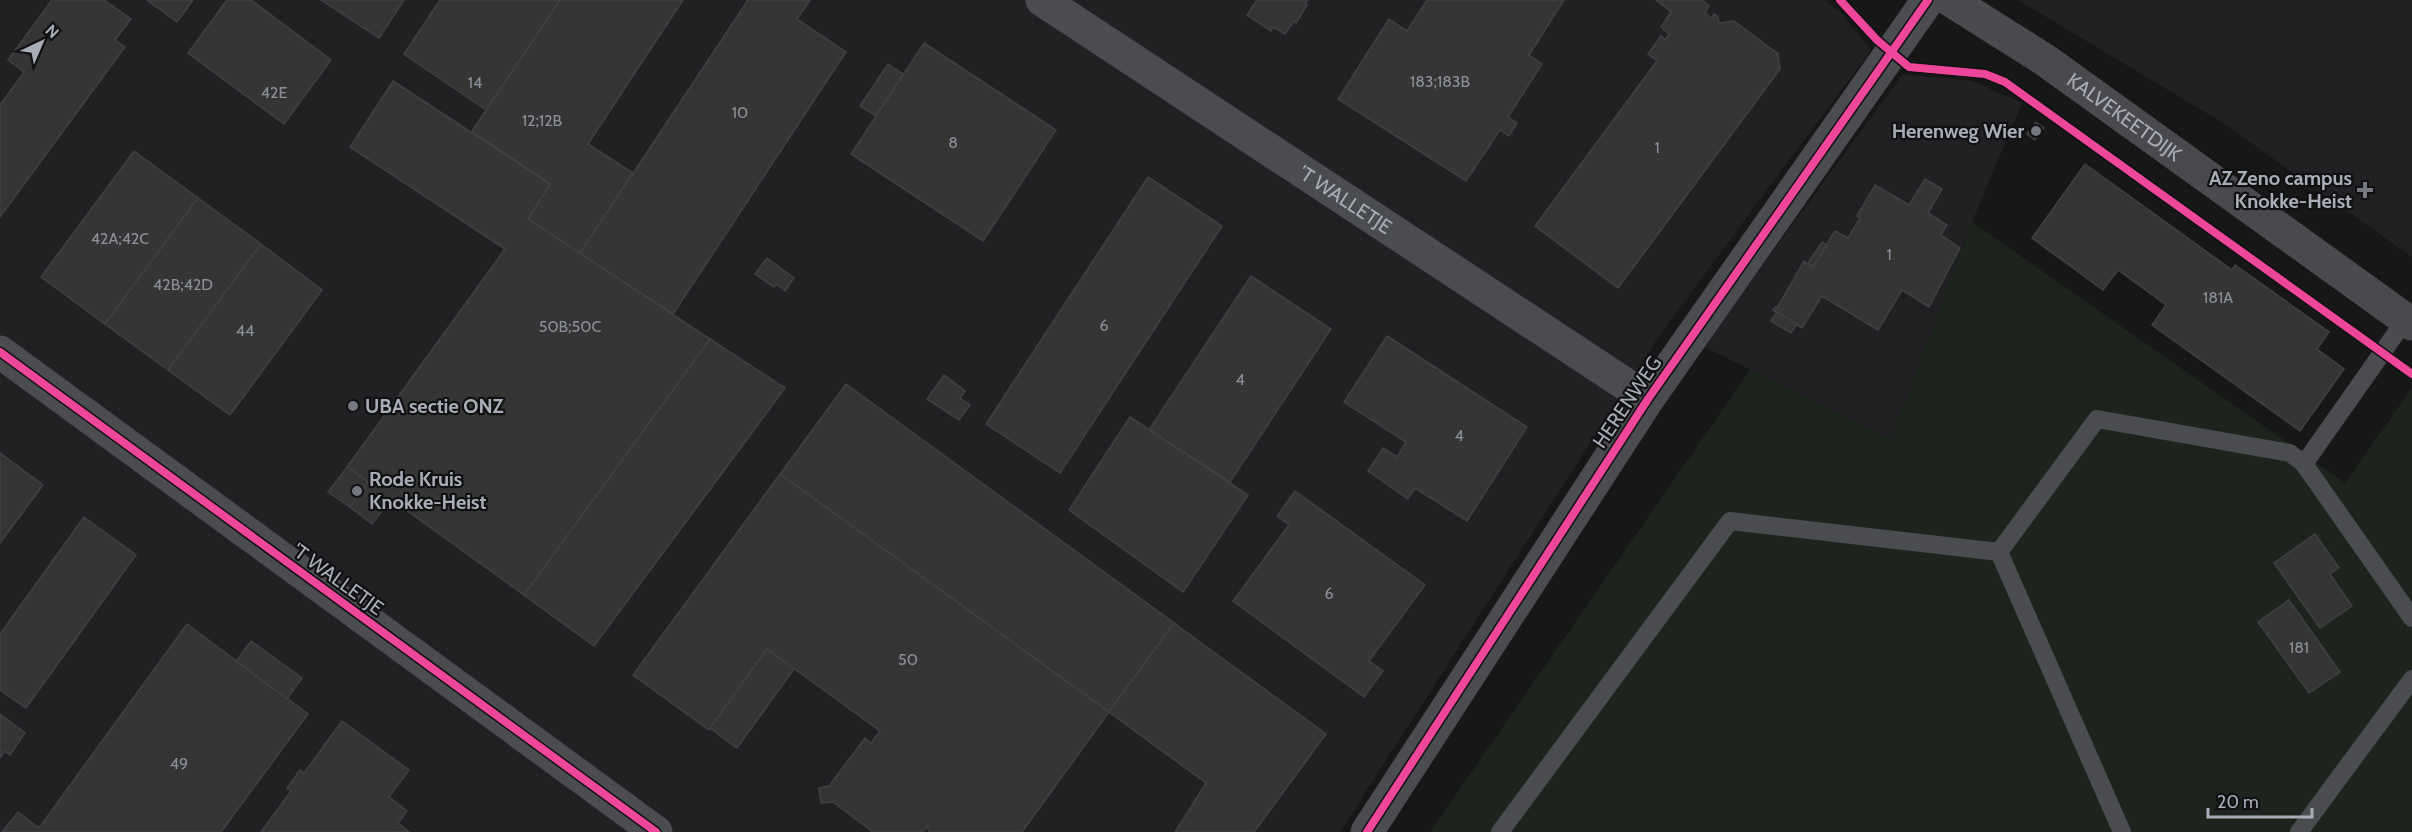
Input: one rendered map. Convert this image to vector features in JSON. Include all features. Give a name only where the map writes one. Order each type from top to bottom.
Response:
[{"type":"street","name":"'T WALLETJE","points":[[1042,0],[1648,399]]},
{"type":"street","name":"HERENWEG","points":[[1367,832],[1648,399],[1928,0]]},
{"type":"street","name":"KALVEKEETDIJK","points":[[1950,0],[2045,60],[2409,322]]},
{"type":"street","name":"'T WALLETJE","points":[[0,352],[656,832]]},
{"type":"lane","points":[[2304,464],[2409,322]]},
{"type":"lane","points":[[1999,552],[2097,419],[2290,453],[2304,464],[2412,618]]},
{"type":"lane","points":[[1504,830],[1730,521],[1999,552]]},
{"type":"lane","points":[[1999,552],[2122,832]]},
{"type":"lane","points":[[2299,832],[2412,679]]},
{"type":"shaded area","points":[[0,0],[1824,0],[1839,11],[1871,50],[1661,333],[1340,832],[0,832]]},
{"type":"shaded area","name":"AZ Zeno campus Knokke-Heist","points":[[2018,0],[2412,0],[2412,257],[2223,123]]},
{"type":"shaded area","points":[[1903,74],[1972,81],[2022,103],[1972,222],[1891,440],[1703,346]]},
{"type":"shaded area","points":[[1972,222],[2345,483],[2412,388],[2412,832],[1430,832],[1750,370],[1891,439]]},
{"type":"building","points":[[52,0],[104,0],[131,19],[115,40],[125,47],[0,217],[0,105],[24,72],[8,60]]},
{"type":"building","points":[[147,0],[193,0],[177,22]]},
{"type":"building","points":[[227,0],[251,0],[331,60],[284,124],[188,53]]},
{"type":"building","points":[[321,0],[404,0],[379,38]]},
{"type":"building","points":[[440,0],[560,0],[486,110],[404,54]]},
{"type":"building","points":[[560,0],[683,0],[588,144],[633,173],[580,253],[528,219],[550,184],[472,131]]},
{"type":"building","points":[[748,0],[810,0],[797,19],[846,52],[673,314],[580,253]]},
{"type":"building","points":[[1257,0],[1308,0],[1296,23],[1294,21],[1285,34],[1273,27],[1271,31],[1247,15]]},
{"type":"building","points":[[1427,0],[1564,0],[1529,55],[1542,64],[1508,117],[1517,123],[1509,136],[1500,130],[1466,181],[1338,99],[1389,19],[1407,31]]},
{"type":"building","points":[[1656,0],[1702,0],[1709,6],[1705,13],[1712,18],[1714,14],[1718,17],[1719,23],[1734,21],[1778,54],[1780,69],[1618,288],[1535,226],[1657,61],[1648,54],[1661,36],[1665,40],[1669,34],[1661,27],[1671,12]]},
{"type":"building","points":[[924,43],[1056,130],[983,241],[851,154]]},
{"type":"building","points":[[888,64],[903,74],[876,116],[860,106]]},
{"type":"building","points":[[393,81],[550,184],[528,219],[710,339],[524,595],[391,499],[372,524],[350,507],[368,482],[347,467],[505,249],[350,147]]},
{"type":"building","name":"Herenweg Wier","points":[[2036,122],[2044,128],[2035,140],[2027,134]]},
{"type":"building","points":[[134,151],[198,198],[105,324],[41,277]]},
{"type":"building","points":[[2085,164],[2232,270],[2235,265],[2329,332],[2317,349],[2344,369],[2300,431],[2152,325],[2166,305],[2118,270],[2103,290],[2032,238]]},
{"type":"building","points":[[1148,177],[1222,226],[1060,473],[986,424]]},
{"type":"building","points":[[1925,179],[1942,189],[1928,213],[1947,225],[1941,235],[1960,248],[1929,307],[1902,290],[1878,330],[1822,296],[1802,328],[1773,310],[1777,308],[1804,261],[1813,267],[1835,231],[1848,238],[1860,218],[1857,216],[1875,185],[1909,205]]},
{"type":"building","points":[[198,198],[261,244],[168,370],[105,324]]},
{"type":"building","points":[[1822,242],[1827,245],[1813,267],[1808,263]]},
{"type":"building","points":[[261,244],[322,290],[230,415],[168,370]]},
{"type":"building","points":[[767,258],[794,278],[785,291],[777,284],[774,287],[755,274]]},
{"type":"building","points":[[1251,276],[1331,329],[1230,482],[1149,430]]},
{"type":"building","points":[[1777,312],[1797,324],[1791,333],[1771,321]]},
{"type":"building","points":[[1387,336],[1527,427],[1467,521],[1415,488],[1408,499],[1368,471],[1383,448],[1397,457],[1406,442],[1344,402]]},
{"type":"building","points":[[710,339],[785,388],[594,646],[524,595]]},
{"type":"building","points":[[944,375],[965,391],[960,398],[970,405],[959,420],[927,399]]},
{"type":"building","points":[[846,384],[1174,623],[1109,712],[780,474]]},
{"type":"building","points":[[1130,417],[1248,495],[1183,592],[1069,510]]},
{"type":"building","points":[[0,453],[43,485],[0,543]]},
{"type":"building","points":[[347,467],[368,482],[350,507],[328,492]]},
{"type":"building","points":[[780,474],[1109,712],[1022,832],[929,832],[927,826],[923,832],[873,832],[833,802],[821,803],[819,788],[829,786],[865,738],[871,743],[880,731],[767,649],[709,730],[633,675]]},
{"type":"building","points":[[1295,491],[1425,585],[1369,661],[1383,671],[1364,697],[1233,601],[1289,525],[1277,516]]},
{"type":"building","points":[[84,517],[136,555],[26,708],[0,690],[0,634]]},
{"type":"building","points":[[2315,534],[2339,568],[2330,574],[2352,606],[2320,628],[2274,563]]},
{"type":"building","points":[[2289,600],[2340,672],[2309,693],[2258,622]]},
{"type":"building","points":[[1174,623],[1326,734],[1254,832],[1175,832],[1206,783],[1109,712]]},
{"type":"building","points":[[187,624],[308,714],[221,832],[2,832],[18,812],[39,828]]},
{"type":"building","points":[[251,641],[302,678],[287,699],[236,661]]},
{"type":"building","points":[[767,649],[794,669],[737,748],[710,728]]},
{"type":"building","points":[[0,714],[25,733],[10,755],[5,751],[0,758]]},
{"type":"building","points":[[342,721],[409,770],[389,797],[407,811],[398,823],[409,832],[261,832],[291,791],[287,788],[300,770],[304,773]]},
{"type":"cycle path","points":[[1840,0],[1877,40],[1909,67],[1985,74],[2005,82],[2412,374]]},
{"type":"cycle path","points":[[1367,832],[1648,399],[1928,0]]},
{"type":"cycle path","points":[[0,352],[656,832]]},
{"type":"place","name":"Herenweg Wier","points":[[2036,131]]},
{"type":"place","name":"AZ Zeno campus Knokke-Heist","points":[[2365,190]]},
{"type":"place","name":"UBA sectie ONZ","points":[[353,406]]},
{"type":"place","name":"Rode Kruis Knokke-Heist","points":[[357,491]]}]
